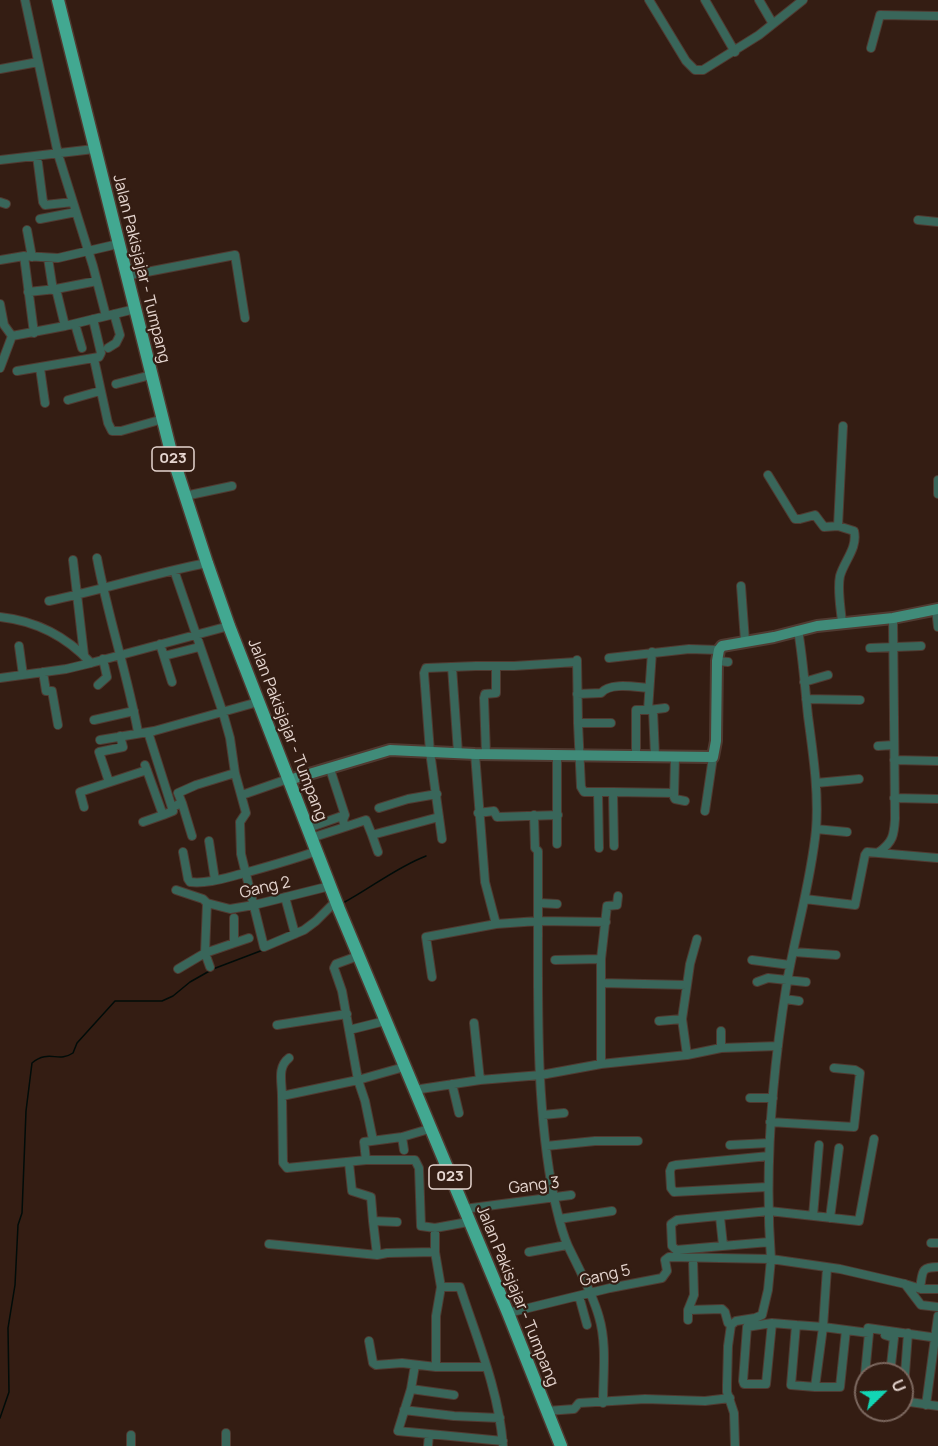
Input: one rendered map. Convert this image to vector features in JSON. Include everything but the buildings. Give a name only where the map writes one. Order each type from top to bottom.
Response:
[{"type":"main road","name":"Jalan Pakisjajar - Tumpang","points":[[58,0],[163,419],[207,563],[229,626],[337,904],[429,1129],[508,1313],[561,1446]]},
{"type":"street","points":[[25,0],[58,154],[97,281],[120,335],[116,344],[108,348]]},
{"type":"street","points":[[649,0],[686,61],[695,70],[703,70],[735,52],[803,0]]},
{"type":"street","points":[[705,0],[735,52]]},
{"type":"street","points":[[759,0],[773,24]]},
{"type":"street","points":[[871,48],[880,15],[938,16]]},
{"type":"street","points":[[0,69],[38,62]]},
{"type":"street","points":[[0,160],[94,149]]},
{"type":"street","points":[[37,156],[45,205],[73,202]]},
{"type":"street","points":[[40,219],[76,212]]},
{"type":"street","points":[[918,220],[938,222]]},
{"type":"street","points":[[27,230],[28,292],[34,333]]},
{"type":"street","points":[[0,260],[66,257],[118,244]]},
{"type":"street","points":[[126,276],[235,255],[245,318]]},
{"type":"street","points":[[48,258],[64,326]]},
{"type":"street","points":[[28,292],[97,281]]},
{"type":"street","points":[[0,304],[4,325],[12,336]]},
{"type":"street","points":[[12,336],[135,309]]},
{"type":"street","points":[[17,371],[99,357],[101,353],[93,319]]},
{"type":"street","points":[[75,324],[82,348]]},
{"type":"street","points":[[0,368],[12,336]]},
{"type":"street","points":[[94,359],[100,391],[112,431],[121,432],[163,419]]},
{"type":"street","points":[[40,368],[45,403]]},
{"type":"street","points":[[116,384],[152,375]]},
{"type":"street","points":[[68,400],[100,391]]},
{"type":"street","points":[[838,526],[843,426]]},
{"type":"street","points":[[768,475],[795,519],[815,515],[820,525],[838,526],[852,530],[855,534],[852,553],[840,576],[842,623]]},
{"type":"street","points":[[938,480],[938,494]]},
{"type":"street","points":[[185,496],[232,486]]},
{"type":"street","points":[[97,558],[138,732]]},
{"type":"street","points":[[73,560],[84,655]]},
{"type":"street","points":[[49,601],[207,563]]},
{"type":"street","points":[[174,570],[231,738],[235,773],[246,813],[240,822],[239,834],[245,872],[264,947],[295,934],[337,904]]},
{"type":"street","points":[[741,586],[745,641]]},
{"type":"street","points":[[705,811],[716,741],[721,658],[725,644],[799,635],[842,623],[893,618],[937,609],[938,627]]},
{"type":"street","points":[[0,617],[29,621],[42,626],[64,639],[91,663]]},
{"type":"street","points":[[879,852],[891,842],[894,836],[893,618]]},
{"type":"street","points":[[0,678],[91,663],[229,626]]},
{"type":"street","points":[[735,1446],[734,1413],[727,1385],[728,1346],[731,1325],[736,1320],[762,1315],[771,1270],[767,1187],[768,1143],[778,1046],[790,965],[805,899],[816,829],[816,783],[799,635]]},
{"type":"street","points":[[160,644],[172,682]]},
{"type":"street","points":[[19,646],[22,675]]},
{"type":"street","points":[[870,648],[921,646]]},
{"type":"street","points":[[164,656],[199,647]]},
{"type":"street","points":[[609,658],[688,649],[721,658]]},
{"type":"street","points":[[652,652],[649,688],[655,756]]},
{"type":"street","points":[[98,685],[107,677],[103,660]]},
{"type":"street","points":[[442,839],[430,752],[425,670],[430,667],[577,661],[582,791],[674,793]]},
{"type":"street","points":[[496,666],[496,693],[485,694],[484,698],[478,813],[485,882],[496,924]]},
{"type":"street","points":[[452,667],[459,753]]},
{"type":"street","points":[[43,672],[46,691],[52,691],[58,725]]},
{"type":"street","points":[[804,682],[828,675]]},
{"type":"street","points":[[577,694],[601,693],[607,688],[632,686],[649,688]]},
{"type":"street","points":[[806,699],[860,700]]},
{"type":"street","points":[[100,740],[148,732],[258,702]]},
{"type":"street","points":[[636,756],[636,710],[665,708]]},
{"type":"street","points":[[94,720],[134,711]]},
{"type":"street","points":[[578,723],[611,723]]},
{"type":"street","points":[[143,822],[174,811],[148,732]]},
{"type":"street","points":[[109,782],[99,752],[123,747],[120,736]]},
{"type":"street","points":[[878,746],[893,745]]},
{"type":"street","points":[[242,795],[285,780],[390,750],[557,756],[713,757]]},
{"type":"street","points":[[557,756],[557,844]]},
{"type":"street","points":[[675,757],[675,799],[685,801]]},
{"type":"street","points":[[894,760],[938,761]]},
{"type":"street","points":[[84,807],[80,793],[146,767],[163,815]]},
{"type":"street","points":[[330,769],[345,815],[343,820],[345,827]]},
{"type":"street","points":[[192,836],[178,793],[235,773]]},
{"type":"street","points":[[816,783],[859,779]]},
{"type":"street","points":[[598,792],[599,848]]},
{"type":"street","points":[[613,792],[614,846]]},
{"type":"street","points":[[380,808],[408,799],[437,794]]},
{"type":"street","points":[[894,798],[938,799]]},
{"type":"street","points":[[173,806],[182,803]]},
{"type":"street","points":[[478,813],[494,811],[496,817],[558,815]]},
{"type":"street","points":[[310,833],[345,815]]},
{"type":"street","points":[[534,815],[535,848],[538,851],[541,1075],[546,1146],[554,1196],[567,1245],[591,1294],[600,1319],[603,1402]]},
{"type":"street","points":[[372,835],[439,817]]},
{"type":"street","points":[[310,833],[345,827],[366,820],[378,852]]},
{"type":"street","points":[[816,829],[847,832]]},
{"type":"street","points":[[208,841],[215,880]]},
{"type":"street","points":[[183,852],[190,882],[215,880],[294,860],[317,851]]},
{"type":"street","points":[[805,899],[855,905],[867,852],[936,858]]},
{"type":"street","name":"Gang 2","points":[[176,890],[203,898],[207,903],[230,909],[330,886]]},
{"type":"street","points":[[601,1064],[601,959],[607,906],[617,905],[618,896]]},
{"type":"street","points":[[285,897],[295,934]]},
{"type":"street","points":[[207,903],[206,953],[210,967]]},
{"type":"street","points":[[539,903],[557,904]]},
{"type":"street","points":[[234,918],[234,943]]},
{"type":"street","points":[[432,977],[426,937],[496,924],[538,921],[606,922]]},
{"type":"street","points":[[178,969],[206,953],[249,938]]},
{"type":"street","points":[[687,1054],[682,1019],[690,964],[698,939]]},
{"type":"street","points":[[794,952],[836,955]]},
{"type":"street","points":[[358,956],[334,966],[347,1014],[358,1080],[373,1140]]},
{"type":"street","points":[[555,960],[601,959]]},
{"type":"street","points":[[753,960],[790,965]]},
{"type":"street","points":[[757,982],[766,979],[806,982]]},
{"type":"street","points":[[601,982],[687,986]]},
{"type":"street","points":[[785,999],[799,1001]]},
{"type":"street","points":[[277,1025],[347,1014]]},
{"type":"street","points":[[659,1020],[682,1019]]},
{"type":"street","points":[[349,1030],[385,1021]]},
{"type":"street","points":[[474,1023],[480,1080]]},
{"type":"street","points":[[721,1031],[721,1048]]},
{"type":"street","points":[[414,1090],[480,1080],[541,1075],[601,1064],[721,1048],[778,1046]]},
{"type":"street","points":[[289,1058],[282,1065],[281,1070],[284,1166],[287,1168],[366,1160],[417,1162],[420,1224],[423,1227],[435,1228],[468,1222]]},
{"type":"street","points":[[282,1096],[358,1080],[404,1067]]},
{"type":"street","points":[[771,1122],[854,1127],[860,1073],[855,1070],[834,1068]]},
{"type":"street","points":[[452,1084],[459,1113]]},
{"type":"street","points":[[750,1098],[773,1098]]},
{"type":"street","points":[[543,1115],[564,1113]]},
{"type":"street","points":[[366,1160],[364,1143],[402,1137],[429,1129]]},
{"type":"street","points":[[402,1137],[404,1150]]},
{"type":"street","points":[[769,1242],[679,1250],[672,1246],[671,1224],[673,1221],[769,1211],[860,1220],[874,1139]]},
{"type":"street","points":[[546,1146],[595,1141],[638,1141]]},
{"type":"street","points":[[730,1145],[768,1143]]},
{"type":"street","points":[[813,1216],[819,1145]]},
{"type":"street","points":[[831,1218],[839,1148]]},
{"type":"street","points":[[767,1187],[675,1192],[671,1188],[670,1171],[675,1165],[769,1156]]},
{"type":"street","points":[[349,1163],[352,1191],[371,1197],[377,1256]]},
{"type":"street","name":"Gang 3","points":[[464,1209],[572,1195]]},
{"type":"street","points":[[559,1219],[612,1211]]},
{"type":"street","points":[[720,1217],[723,1245]]},
{"type":"street","points":[[373,1221],[397,1222]]},
{"type":"street","points":[[435,1228],[435,1252],[441,1287],[436,1316],[436,1367]]},
{"type":"street","points":[[269,1244],[377,1256],[387,1253],[435,1252]]},
{"type":"street","points":[[529,1252],[567,1245]]},
{"type":"street","name":"Gang 5","points":[[508,1313],[662,1278],[667,1271],[665,1260],[669,1257],[693,1258]]},
{"type":"street","points":[[688,1320],[688,1310],[694,1296],[693,1258],[771,1259],[827,1268],[920,1288],[938,1289]]},
{"type":"street","points":[[920,1288],[923,1269],[938,1267]]},
{"type":"street","points":[[815,1387],[823,1327],[827,1268]]},
{"type":"street","points":[[905,1284],[921,1305],[938,1307]]},
{"type":"street","points":[[415,1365],[411,1389],[398,1431],[429,1434],[463,1442],[503,1444],[500,1418],[486,1366],[460,1287],[441,1287]]},
{"type":"street","points":[[579,1296],[587,1325]]},
{"type":"street","points":[[688,1310],[722,1309],[731,1325]]},
{"type":"street","points":[[926,1405],[938,1317]]},
{"type":"street","points":[[772,1323],[766,1384],[744,1384],[742,1382],[747,1327],[772,1323],[908,1333],[936,1338]]},
{"type":"street","points":[[796,1325],[791,1385],[840,1387],[846,1330]]},
{"type":"street","points":[[869,1331],[894,1337],[891,1362]]},
{"type":"street","points":[[866,1362],[869,1331]]},
{"type":"street","points":[[908,1333],[903,1401],[938,1406]]},
{"type":"street","points":[[369,1341],[374,1364],[436,1367],[486,1366]]},
{"type":"street","points":[[411,1389],[454,1395]]},
{"type":"street","points":[[547,1411],[574,1409],[579,1403],[730,1398]]},
{"type":"street","points":[[404,1410],[454,1416],[500,1418]]},
{"type":"street","points":[[226,1432],[226,1446]]},
{"type":"street","points":[[428,1446],[429,1434]]},
{"type":"street","points":[[131,1436],[131,1446]]},
{"type":"waterway","points":[[343,903],[426,856]]},
{"type":"waterway","points":[[0,1418],[9,1392],[8,1328],[15,1285],[18,1225],[22,1213],[26,1111],[32,1063],[43,1057],[63,1057],[73,1053],[77,1043],[115,1001],[162,1001],[213,969],[263,950]]}]
